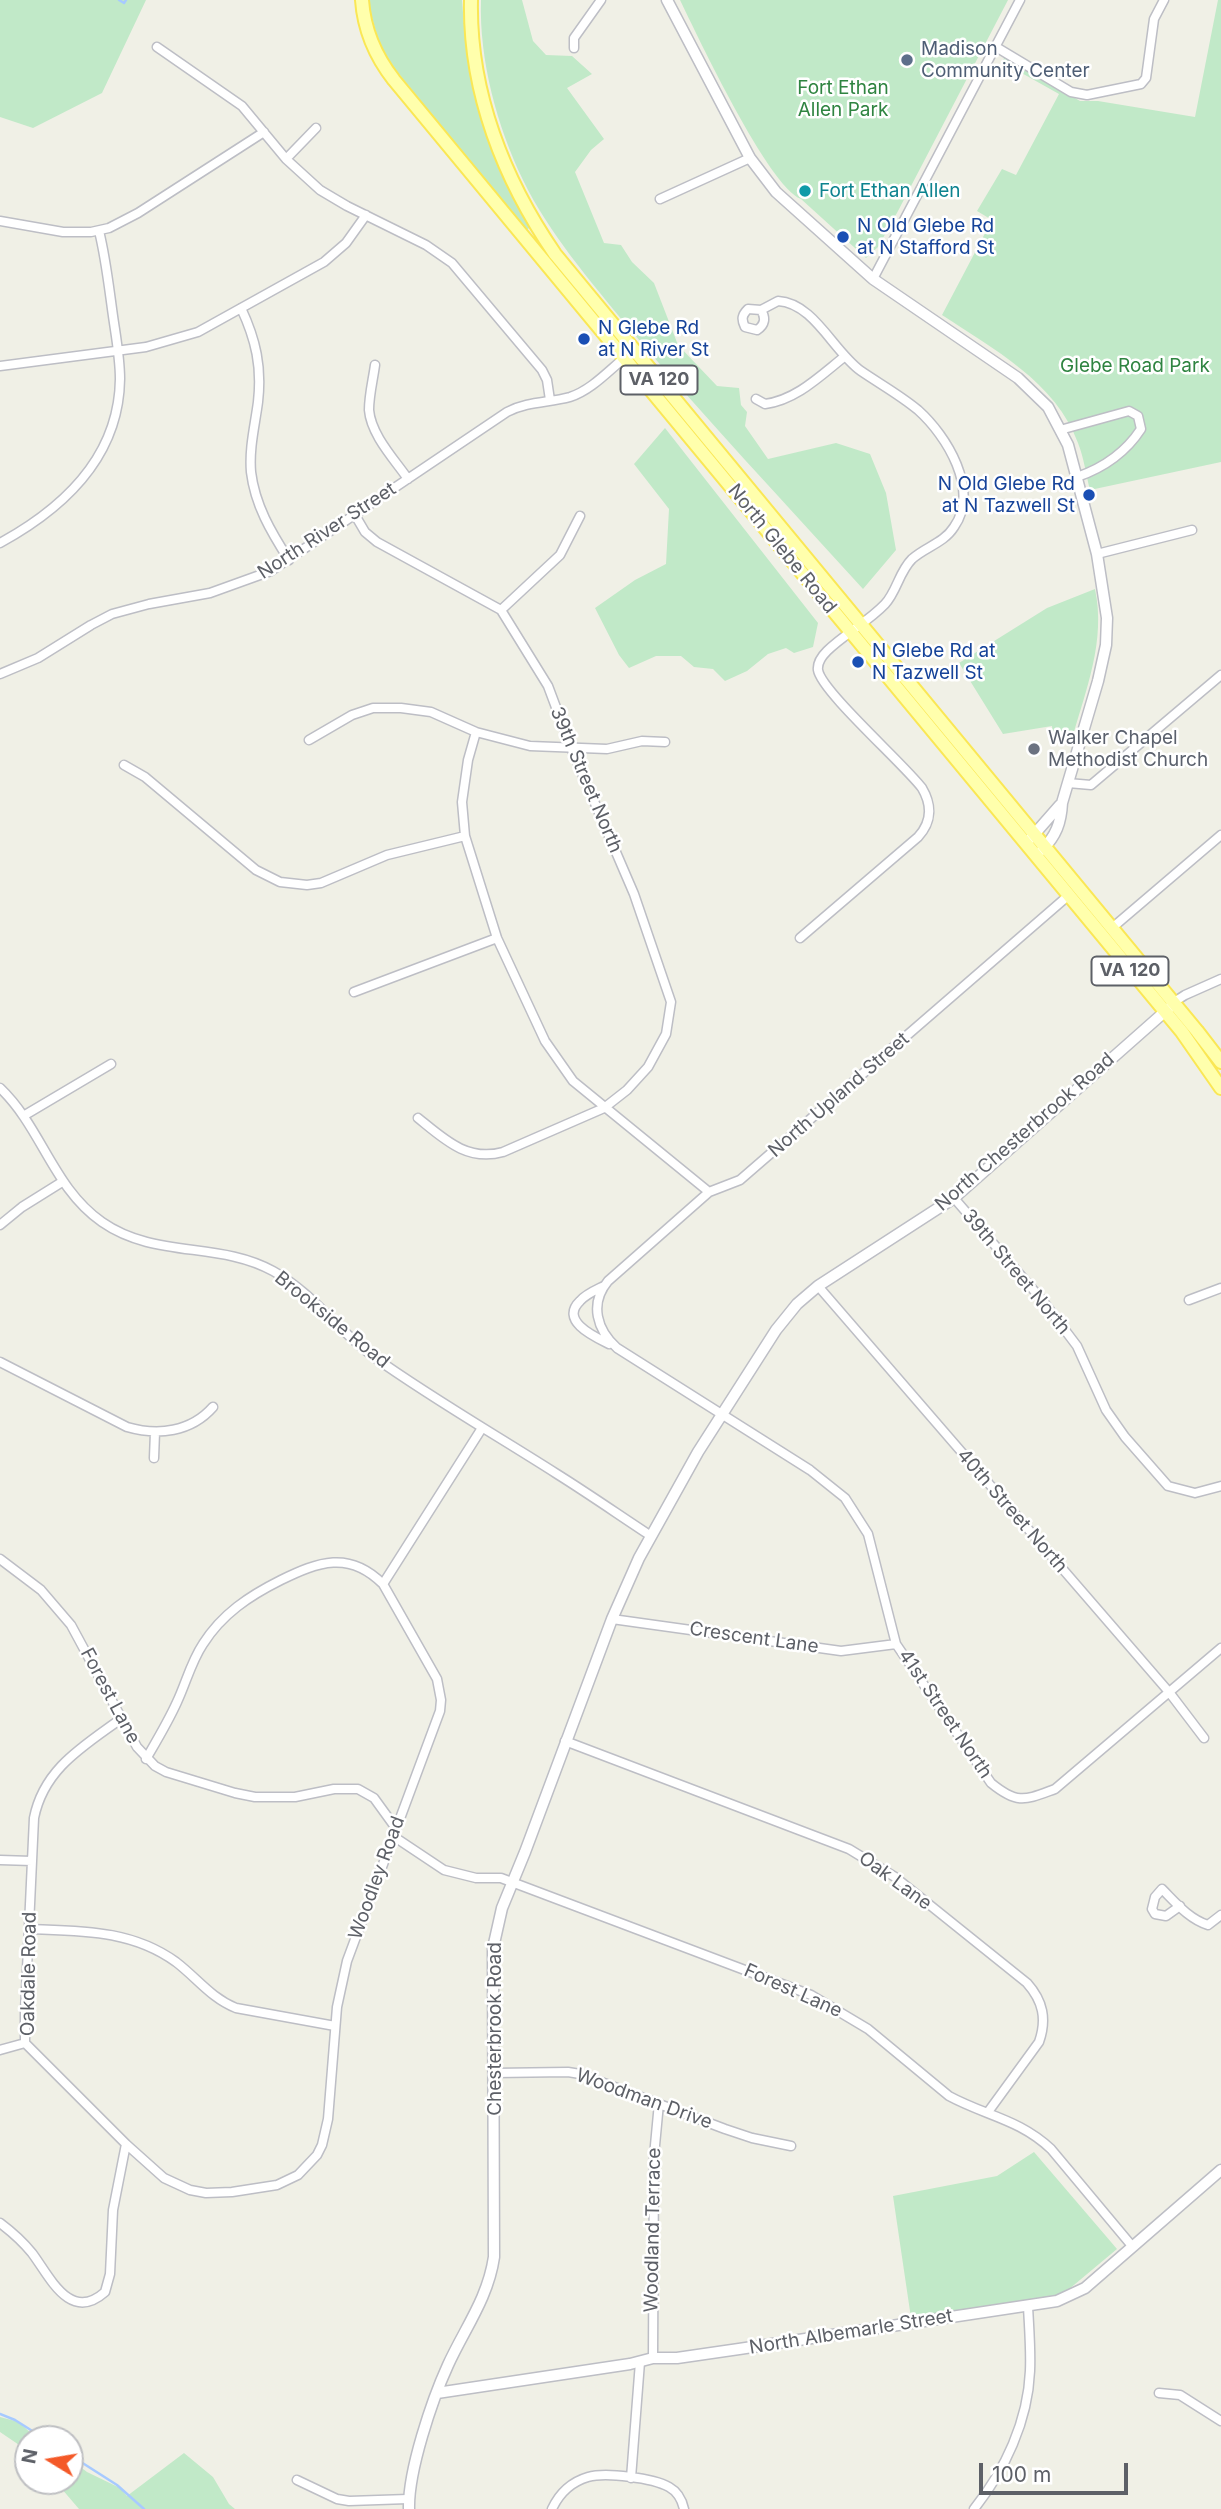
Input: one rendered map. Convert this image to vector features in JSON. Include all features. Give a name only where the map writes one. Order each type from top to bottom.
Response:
[{"type":"main road","name":"North Glebe Road","points":[[362,0],[369,34],[388,72],[861,624],[1030,839]]},
{"type":"main road","name":"North Glebe Road","points":[[471,0],[472,34],[481,92],[491,129],[510,177],[535,225],[629,354],[850,632],[1030,839],[1112,928],[1169,1007],[1221,1088]]},
{"type":"main road","name":"North Glebe Road","points":[[1041,851],[1069,895],[1221,1062]]},
{"type":"street","points":[[574,48],[574,38],[601,0]]},
{"type":"street","points":[[667,0],[750,158],[782,198],[873,279],[1018,378],[1048,407],[1068,445],[1097,554],[1107,618],[1106,645],[1062,803],[1058,828],[1041,851]]},
{"type":"street","points":[[873,279],[1020,0]]},
{"type":"street","points":[[996,47],[1071,92],[1087,95],[1141,84],[1146,78],[1154,19],[1164,0]]},
{"type":"street","points":[[157,47],[234,99],[249,113],[286,159],[320,190],[426,245],[459,270],[542,370],[547,380],[550,400]]},
{"type":"street","points":[[286,159],[316,128]]},
{"type":"street","points":[[0,221],[53,231],[100,231],[138,213],[264,132]]},
{"type":"street","points":[[660,199],[750,158]]},
{"type":"street","points":[[0,366],[118,351],[161,344],[186,336],[332,256],[346,243],[366,215]]},
{"type":"street","points":[[0,543],[30,524],[70,492],[95,464],[112,427],[120,387],[118,351],[100,231]]},
{"type":"street","points":[[761,310],[778,300],[794,304],[818,324],[844,357],[903,399],[929,422],[948,448],[964,492],[961,513],[952,530],[913,558],[905,567],[888,600],[827,651],[820,659],[818,668],[820,676],[918,783],[928,799],[930,812],[921,833],[800,938]]},
{"type":"street","points":[[241,308],[255,341],[260,369],[251,448],[253,483],[262,515],[289,560]]},
{"type":"street","name":"North River Street","points":[[0,674],[38,658],[112,614],[149,604],[197,597],[260,575],[289,560],[513,409],[532,402],[580,393],[629,354]]},
{"type":"street","points":[[756,399],[769,403],[790,397],[844,357]]},
{"type":"street","points":[[375,365],[370,401],[371,421],[408,479]]},
{"type":"street","points":[[1060,430],[1129,411],[1138,416],[1141,429],[1126,449],[1090,472],[1077,477]]},
{"type":"street","name":"39th Street North","points":[[355,515],[365,532],[377,542],[501,610],[548,686],[572,750],[634,894],[671,1002],[666,1034],[648,1067],[627,1090],[604,1108],[503,1152],[485,1155],[473,1154],[450,1144],[418,1118]]},
{"type":"street","points":[[501,610],[560,555],[580,516]]},
{"type":"street","points":[[1097,554],[1192,530]]},
{"type":"street","points":[[1068,783],[1091,785],[1221,675]]},
{"type":"street","points":[[309,740],[352,715],[373,708],[401,708],[431,712],[476,732],[530,746],[572,750],[607,749],[642,741],[665,743]]},
{"type":"street","points":[[476,732],[468,760],[462,802],[465,836],[497,938],[545,1041],[573,1081],[709,1192]]},
{"type":"street","points":[[124,765],[145,777],[256,870],[280,882],[299,885],[321,883],[387,855],[465,836]]},
{"type":"street","points":[[1030,839],[1062,803]]},
{"type":"street","points":[[1112,928],[1221,835]]},
{"type":"street","name":"North Upland Street","points":[[617,1348],[581,1329],[574,1316],[581,1299],[604,1286],[709,1192],[740,1180],[1069,895]]},
{"type":"street","points":[[354,992],[497,938]]},
{"type":"street","name":"North Chesterbrook Road","points":[[724,1414],[776,1330],[797,1304],[818,1286],[954,1198],[1169,1007],[1185,995],[1221,979]]},
{"type":"street","points":[[25,1115],[111,1063]]},
{"type":"street","name":"Brookside Road","points":[[0,1088],[25,1115],[62,1182],[87,1210],[102,1222],[138,1240],[173,1249],[233,1256],[279,1274],[308,1295],[374,1357],[650,1536]]},
{"type":"street","points":[[0,1225],[22,1207],[62,1182]]},
{"type":"street","name":"39th Street North","points":[[954,1198],[1043,1300],[1077,1346],[1106,1410],[1125,1437],[1168,1486],[1195,1493],[1221,1486]]},
{"type":"street","points":[[604,1286],[597,1305],[599,1324],[607,1339],[617,1348]]},
{"type":"street","name":"40th Street North","points":[[818,1286],[1169,1692],[1204,1738]]},
{"type":"street","points":[[1189,1300],[1221,1288]]},
{"type":"street","name":"41st Street North","points":[[617,1348],[810,1470],[845,1498],[868,1534],[896,1644],[991,1783],[1007,1796],[1023,1800],[1055,1789],[1169,1692]]},
{"type":"street","points":[[0,1362],[127,1427],[155,1432],[188,1426],[213,1407]]},
{"type":"street","name":"Chesterbrook Road","points":[[409,2504],[416,2460],[437,2393],[448,2365],[481,2304],[492,2273],[493,1948],[502,1908],[612,1619],[650,1536],[698,1452],[724,1414]]},
{"type":"street","points":[[146,1759],[168,1721],[203,1644],[224,1617],[243,1601],[309,1567],[326,1562],[352,1564],[365,1569],[383,1584],[482,1428]]},
{"type":"street","points":[[154,1458],[155,1432]]},
{"type":"street","name":"Forest Lane","points":[[0,1559],[24,1575],[56,1605],[81,1641],[146,1759],[166,1772],[256,1797],[295,1797],[334,1789],[358,1789],[374,1798],[395,1826]]},
{"type":"street","name":"Woodley Road","points":[[126,2144],[164,2178],[190,2190],[206,2193],[276,2185],[298,2175],[317,2155],[326,2133],[337,2007],[347,1961],[395,1826],[436,1723],[441,1700],[437,1679],[383,1584]]},
{"type":"street","name":"Crescent Lane","points":[[612,1619],[841,1651],[896,1644]]},
{"type":"street","points":[[1169,1692],[1221,1648]]},
{"type":"street","name":"Oakdale Road","points":[[122,1718],[61,1765],[43,1789],[34,1818],[25,2043],[126,2144]]},
{"type":"street","name":"Oak Lane","points":[[565,1741],[849,1849],[895,1877],[1027,1983],[1040,2001],[1044,2022],[1039,2042],[988,2112]]},
{"type":"street","name":"Forest Lane","points":[[393,1836],[444,1870],[460,1875],[501,1878],[811,1995],[843,2012],[949,2096],[1023,2126],[1036,2135],[1051,2148],[1132,2246]]},
{"type":"street","points":[[0,1860],[32,1861]]},
{"type":"street","points":[[1180,1906],[1195,1921],[1208,1926],[1221,1915]]},
{"type":"street","points":[[30,1929],[91,1932],[129,1938],[166,1955],[223,2002],[236,2008],[335,2026]]},
{"type":"street","points":[[0,2050],[25,2043]]},
{"type":"street","name":"Woodman Drive","points":[[494,2073],[568,2071],[751,2138],[791,2146]]},
{"type":"street","name":"Woodland Terrace","points":[[653,2358],[654,2156],[659,2103]]},
{"type":"street","points":[[0,2223],[22,2241],[63,2296],[82,2302],[99,2297],[108,2286],[113,2210],[126,2144]]},
{"type":"street","name":"North Albemarle Street","points":[[437,2393],[653,2358],[689,2356],[1057,2301],[1078,2292],[1118,2261],[1221,2171]]},
{"type":"street","points":[[974,2509],[1007,2458],[1024,2415],[1030,2371],[1028,2306]]},
{"type":"street","points":[[631,2478],[640,2362]]},
{"type":"street","points":[[1159,2393],[1180,2395],[1221,2421]]},
{"type":"street","points":[[552,2509],[560,2496],[578,2481],[600,2475],[631,2478],[670,2487],[681,2499],[684,2509]]},
{"type":"street","points":[[297,2480],[337,2499],[409,2504]]},
{"type":"green space","points":[[0,0],[146,0],[102,93],[33,128],[0,117]]},
{"type":"green space","points":[[367,0],[462,0],[473,89],[497,160],[531,226],[526,231],[382,53]]},
{"type":"green space","points":[[481,0],[522,0],[533,41],[546,55],[572,56],[592,74],[567,88],[604,139],[591,150],[575,172],[604,243],[621,245],[632,262],[654,283],[678,345],[717,386],[739,388],[741,405],[747,412],[745,426],[768,459],[836,443],[870,454],[886,493],[896,550],[863,589],[657,361],[585,274],[545,219],[523,180],[505,138],[491,92],[483,46]]},
{"type":"green space","name":"Fort Ethan Allen Park","points":[[680,0],[1008,0],[898,211],[878,247],[866,258],[787,188],[771,168],[717,76]]},
{"type":"green space","name":"Glebe Road Park","points":[[1218,0],[1221,0],[1221,462],[1090,490],[1078,443],[1055,402],[1002,354],[942,315],[992,220],[977,211],[1002,169],[1016,175],[1059,94],[1002,62],[1005,56],[1080,101],[1098,101],[1195,117]]},
{"type":"green space","points":[[665,428],[818,623],[813,647],[794,653],[786,648],[768,654],[747,671],[725,681],[713,669],[694,667],[681,656],[656,656],[629,668],[619,655],[595,608],[635,580],[666,564],[669,509],[634,464]]},
{"type":"green space","points":[[1095,589],[1098,608],[1096,646],[1072,739],[1053,736],[1052,726],[1003,734],[959,663],[1047,608]]},
{"type":"green space","points":[[1034,2152],[1117,2249],[1062,2295],[911,2318],[893,2196],[997,2176]]},
{"type":"green space","points":[[0,2417],[22,2425],[14,2425],[14,2442],[0,2432]]},
{"type":"green space","points":[[184,2453],[213,2477],[229,2504],[235,2509],[79,2509],[67,2495],[84,2495],[84,2470],[120,2488],[127,2496]]},
{"type":"waterway","points":[[119,0],[124,3],[126,0]]},
{"type":"waterway","points":[[0,2414],[23,2425]]},
{"type":"waterway","points":[[84,2464],[117,2485],[144,2509]]},
{"type":"place","name":"Madison Community Center","points":[[907,60]]},
{"type":"place","name":"Fort Ethan Allen","points":[[805,191]]},
{"type":"place","name":"N Old Glebe Rd at N Stafford St","points":[[843,237]]},
{"type":"place","name":"N Glebe Rd at N River St","points":[[584,339]]},
{"type":"place","name":"N Old Glebe Rd at N Tazwell St","points":[[1089,495]]},
{"type":"place","name":"N Glebe Rd at N Tazwell St","points":[[858,662]]},
{"type":"place","name":"Walker Chapel Methodist Church","points":[[1034,749]]}]
